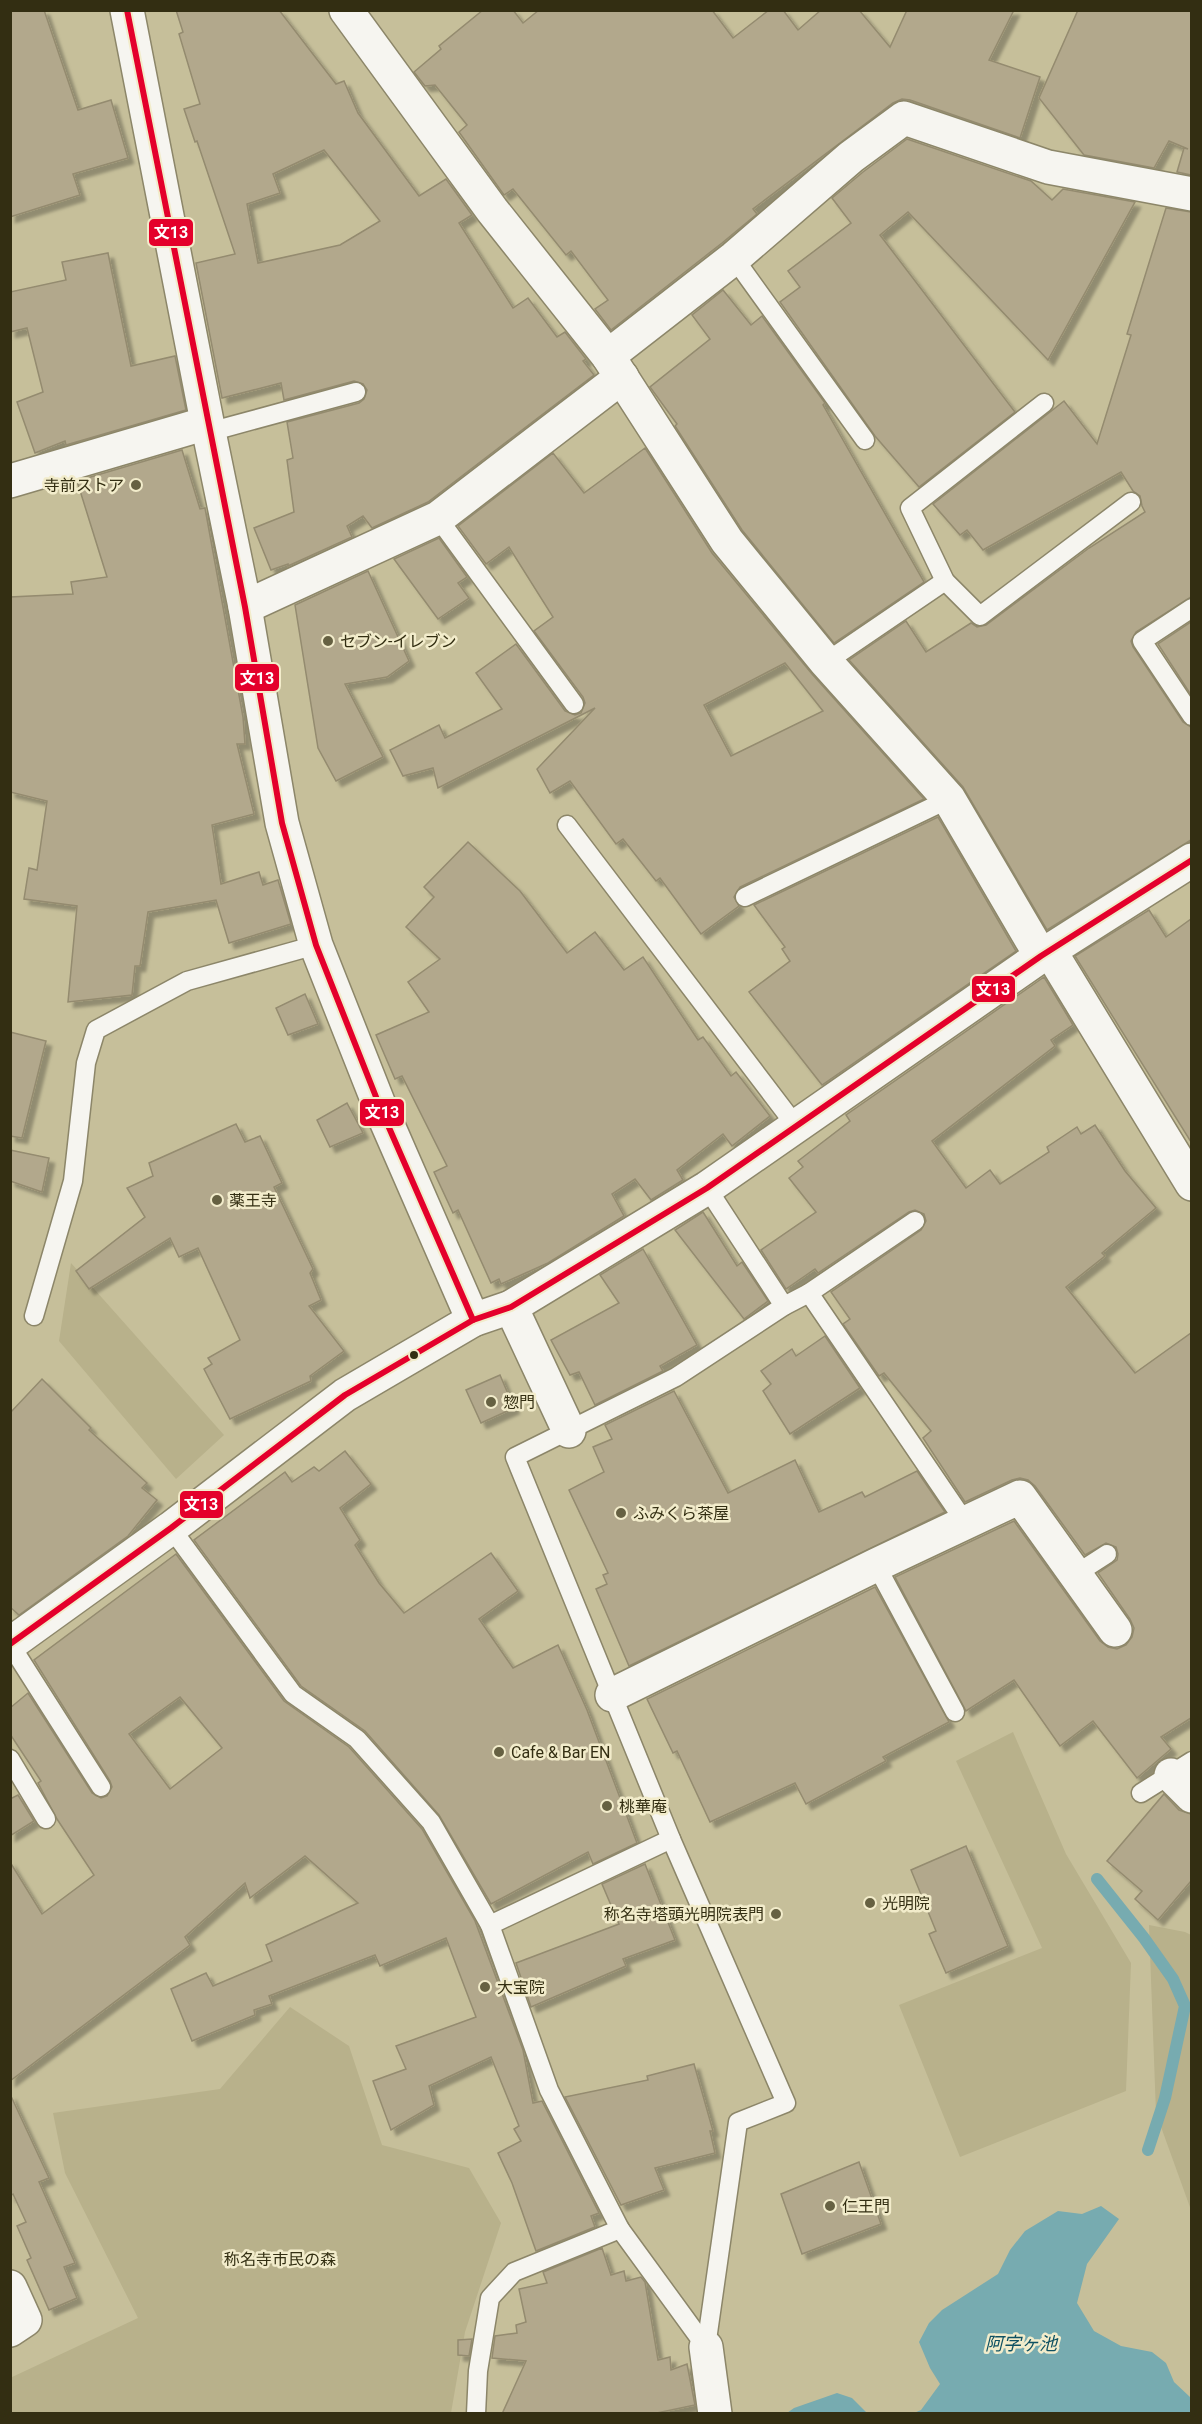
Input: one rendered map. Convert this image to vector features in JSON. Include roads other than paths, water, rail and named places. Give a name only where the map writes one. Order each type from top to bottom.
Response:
[{"type":"street","points":[[127,10],[245,607],[282,823],[316,945],[380,1107],[473,1320]]},
{"type":"street","points":[[346,10],[492,210],[615,366],[727,541],[826,662],[949,799],[1191,1184]]},
{"type":"street","points":[[245,607],[438,518],[615,366],[734,258],[851,157],[904,118],[1048,167],[1191,194]]},
{"type":"street","points":[[10,481],[208,427]]},
{"type":"street","points":[[10,1644],[171,1528],[345,1395],[473,1320],[511,1306],[707,1188],[1046,954],[1191,860]]},
{"type":"street","points":[[511,1306],[569,1431]]},
{"type":"street","points":[[612,1695],[1020,1497],[1116,1630]]},
{"type":"street","points":[[10,2287],[25,2320],[10,2330]]},
{"type":"street","points":[[706,2347],[715,2414]]},
{"type":"lane","points":[[734,258],[865,440]]},
{"type":"lane","points":[[208,427],[356,392]]},
{"type":"lane","points":[[1044,403],[910,508],[945,581],[980,616],[1131,502]]},
{"type":"lane","points":[[438,518],[574,704]]},
{"type":"lane","points":[[826,662],[945,581]]},
{"type":"lane","points":[[1191,608],[1142,641],[1191,716]]},
{"type":"lane","points":[[745,897],[949,799]]},
{"type":"lane","points":[[567,825],[795,1126]]},
{"type":"lane","points":[[34,1316],[73,1181],[86,1063],[96,1030],[187,981],[316,945]]},
{"type":"lane","points":[[707,1188],[784,1306]]},
{"type":"lane","points":[[706,2347],[738,2122],[786,2103],[670,1839],[515,1457],[676,1377],[784,1306],[809,1293],[915,1221]]},
{"type":"lane","points":[[809,1293],[965,1522]]},
{"type":"lane","points":[[171,1528],[293,1694],[357,1739],[431,1822],[490,1925],[549,2090],[620,2229],[706,2347]]},
{"type":"lane","points":[[1076,1574],[1107,1554]]},
{"type":"lane","points":[[876,1565],[956,1712]]},
{"type":"lane","points":[[10,1644],[101,1787]]},
{"type":"lane","points":[[10,1759],[46,1819]]},
{"type":"lane","points":[[1141,1793],[1185,1777]]},
{"type":"lane","points":[[490,1925],[670,1839]]},
{"type":"lane","points":[[476,2414],[478,2371],[490,2298],[514,2272],[620,2229]]},
{"type":"water","name":"阿字ヶ池","points":[[1101,2206],[1119,2219],[1087,2264],[1077,2303],[1094,2331],[1121,2346],[1152,2352],[1166,2363],[1174,2382],[1190,2397],[1191,2413],[914,2413],[921,2410],[940,2384],[919,2342],[929,2323],[942,2310],[998,2274],[1010,2250],[1025,2231],[1058,2211],[1082,2214]]},
{"type":"water","points":[[837,2393],[852,2398],[867,2413],[787,2413],[794,2408]]},
{"type":"waterway","points":[[1097,1879],[1173,1979],[1185,2006],[1165,2098],[1148,2150]]},
{"type":"place","name":"寺前ストア","points":[[136,485]]},
{"type":"place","name":"セブン-イレブン","points":[[328,641]]},
{"type":"place","name":"薬王寺","points":[[217,1200]]},
{"type":"place","name":"惣門","points":[[491,1402]]},
{"type":"place","name":"ふみくら茶屋","points":[[621,1513]]},
{"type":"place","name":"Cafe & Bar EN","points":[[499,1752]]},
{"type":"place","name":"桃華庵","points":[[607,1806]]},
{"type":"place","name":"光明院","points":[[870,1903]]},
{"type":"place","name":"称名寺塔頭光明院表門","points":[[776,1914]]},
{"type":"place","name":"大宝院","points":[[485,1987]]},
{"type":"place","name":"仁王門","points":[[830,2206]]},
{"type":"park label","name":"称名寺市民の森","points":[[280,2259]]}]
